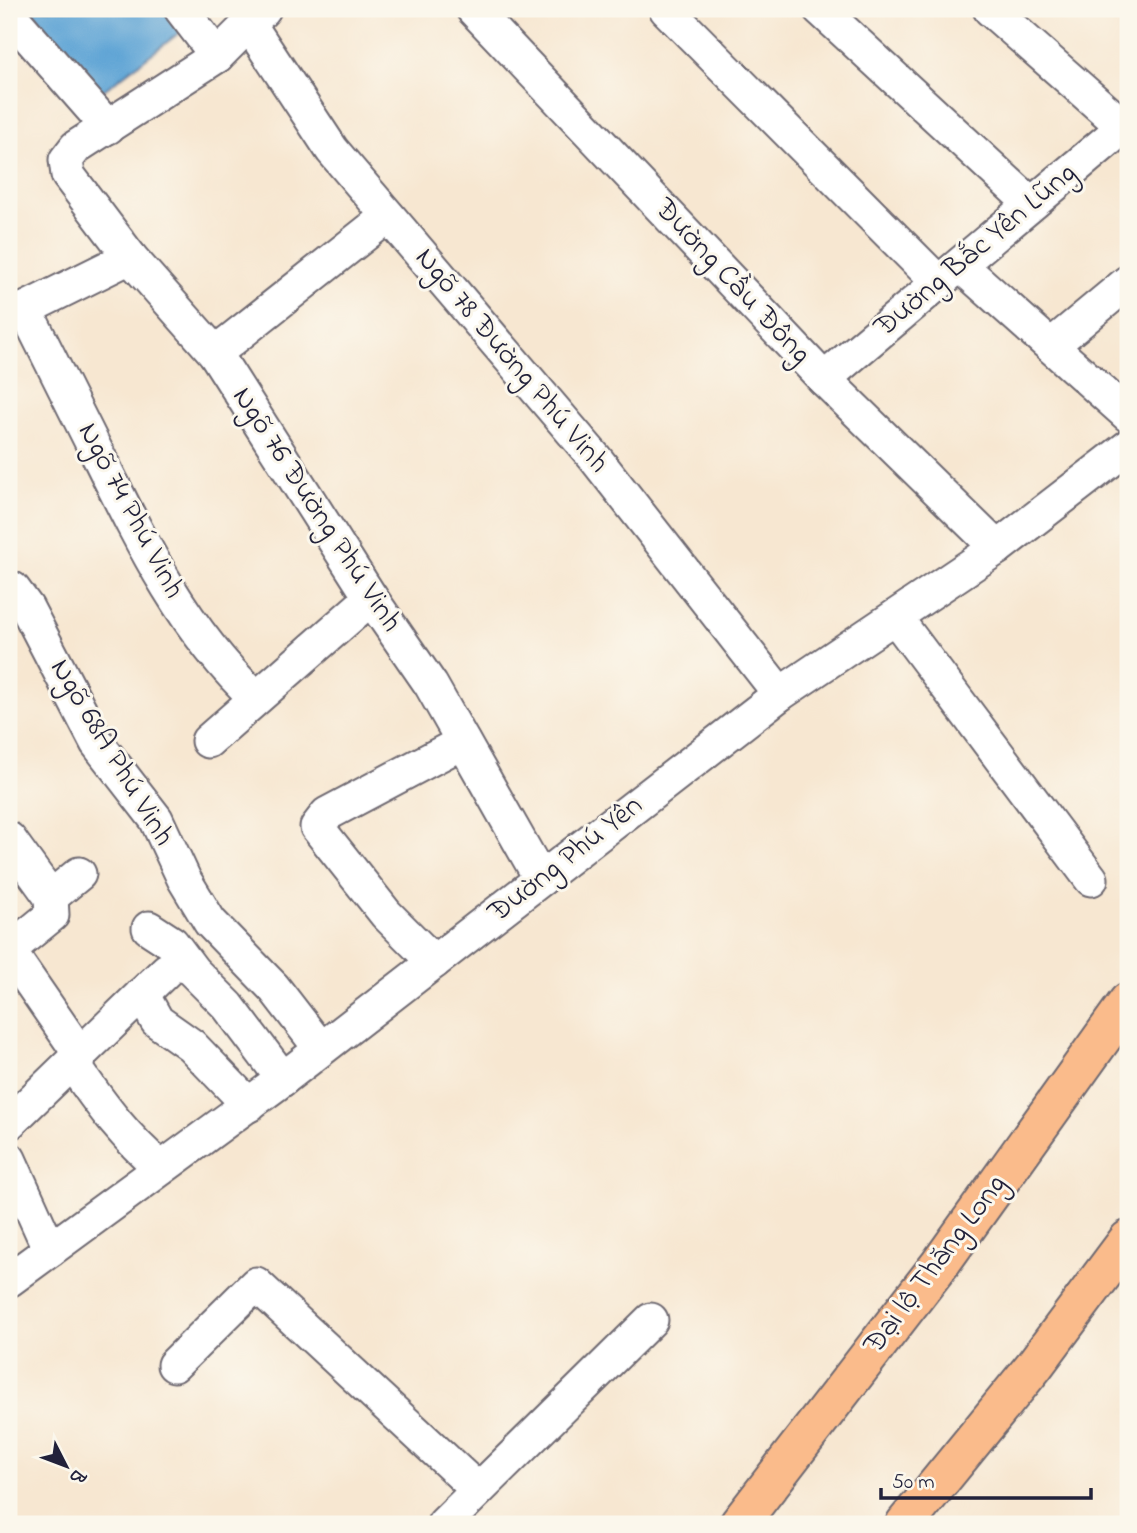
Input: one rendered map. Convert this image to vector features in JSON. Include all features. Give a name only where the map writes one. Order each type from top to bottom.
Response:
[{"type":"main road","name":"Đại lộ Thăng Long","points":[[739,1524],[940,1264],[1128,1002]]},
{"type":"main road","points":[[905,1524],[1034,1366],[1128,1240]]},
{"type":"street","points":[[181,9],[217,56]]},
{"type":"street","name":"Đường Cầu Đông","points":[[473,9],[824,379],[998,548]]},
{"type":"street","points":[[666,9],[950,274],[1051,346],[1128,415]]},
{"type":"street","points":[[820,9],[1031,204]]},
{"type":"street","points":[[990,9],[1126,125]]},
{"type":"street","points":[[9,14],[108,127],[217,56],[256,16]]},
{"type":"street","name":"Ngõ 78 Đường Phú Vinh","points":[[256,16],[332,150],[596,458],[780,694]]},
{"type":"street","name":"Đường Bắc Yên Lũng","points":[[824,379],[1126,125]]},
{"type":"street","name":"Ngõ 76 Đường Phú Vinh","points":[[108,127],[76,147],[66,160],[68,175],[130,257],[215,353],[371,598],[431,685],[541,879]]},
{"type":"street","points":[[215,353],[388,216]]},
{"type":"street","points":[[17,313],[130,257]]},
{"type":"street","points":[[1051,346],[1128,282]]},
{"type":"street","name":"Ngõ 74 Phú Vinh","points":[[17,313],[148,554],[192,626],[230,674],[256,698]]},
{"type":"street","name":"Đường Phú Yên","points":[[9,1280],[283,1079],[780,694],[998,548],[1128,446]]},
{"type":"street","name":"Ngõ 68A Phú Vinh","points":[[9,587],[27,608],[97,743],[156,819],[184,879],[210,922],[274,988],[321,1049]]},
{"type":"street","points":[[208,741],[371,598]]},
{"type":"street","points":[[895,617],[1091,879]]},
{"type":"street","points":[[434,962],[386,914],[317,827],[327,814],[463,741]]},
{"type":"street","points":[[9,839],[51,897],[52,915],[9,950],[80,1054],[77,1070],[127,1139],[161,1168]]},
{"type":"street","points":[[51,897],[79,874]]},
{"type":"street","points":[[149,928],[172,943],[193,971],[228,1006],[283,1079]]},
{"type":"street","points":[[9,1123],[167,970]]},
{"type":"street","points":[[142,994],[157,1021],[191,1045],[248,1105]]},
{"type":"street","points":[[9,1158],[50,1250]]},
{"type":"street","points":[[174,1365],[256,1284],[478,1490]]},
{"type":"street","points":[[444,1524],[652,1320]]},
{"type":"water","points":[[32,9],[168,9],[183,30],[92,99]]}]
